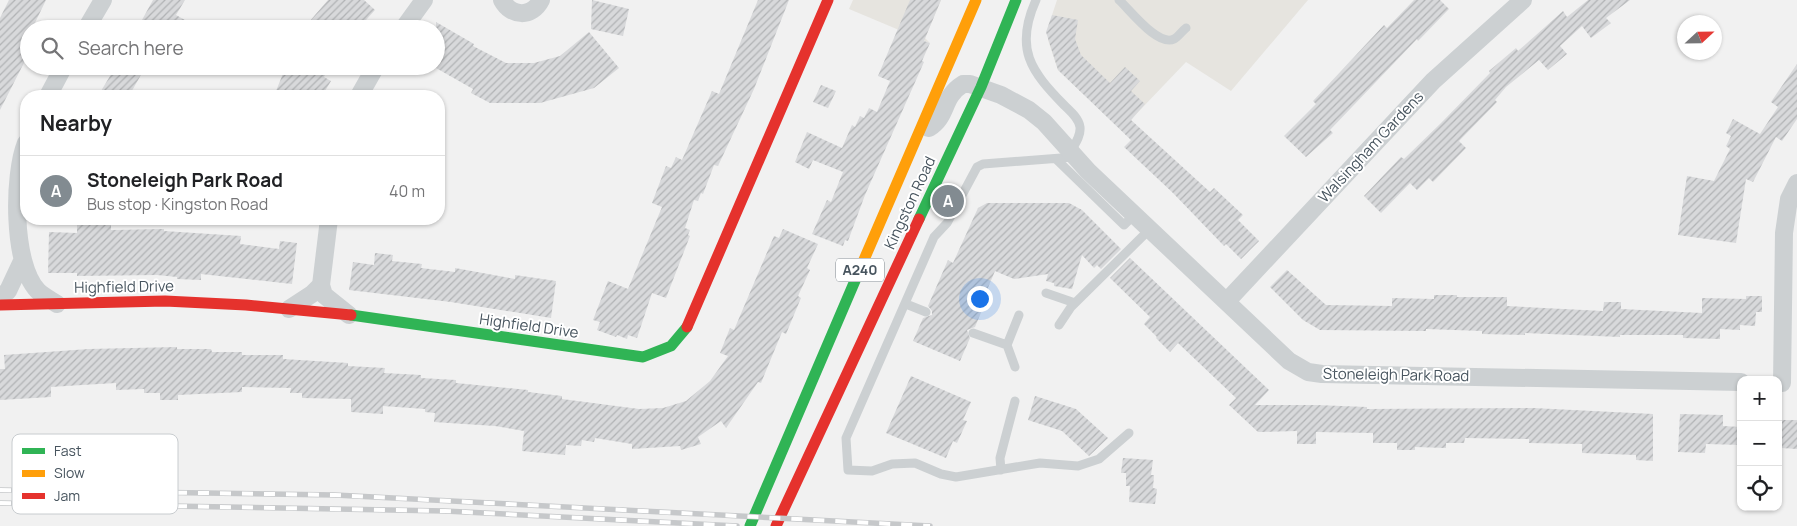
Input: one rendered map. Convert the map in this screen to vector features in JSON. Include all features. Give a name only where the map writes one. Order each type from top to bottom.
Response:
[{"type":"main road","name":"Highfield Drive","points":[[0,305],[162,301],[289,309],[643,357],[667,350],[678,341],[690,323],[828,0]]},
{"type":"main road","name":"Kingston Road","points":[[776,526],[981,87],[1016,0]]},
{"type":"main road","name":"Kingston Road","points":[[750,526],[918,136],[972,4]]},
{"type":"street","points":[[91,20],[103,0]]},
{"type":"street","points":[[410,20],[424,0]]},
{"type":"street","points":[[502,0],[509,10],[522,14],[534,10],[541,0]]},
{"type":"street","name":"Walsingham Gardens","points":[[1227,301],[1432,81],[1523,0]]},
{"type":"street","points":[[51,90],[59,75]]},
{"type":"street","points":[[363,90],[371,75]]},
{"type":"street","name":"Stoneleigh Park Road","points":[[918,136],[938,122],[949,94],[963,84],[981,87],[1029,110],[1044,122],[1068,156],[1135,214],[1298,368],[1315,373],[1737,382]]},
{"type":"street","points":[[20,179],[18,191],[22,261],[37,290],[57,304]]},
{"type":"street","points":[[1786,383],[1784,233],[1789,199],[1797,184]]},
{"type":"street","points":[[328,225],[321,285],[324,295],[337,308],[352,317]]},
{"type":"street","points":[[0,297],[8,292],[22,261]]},
{"type":"street","points":[[289,309],[312,294],[321,285]]},
{"type":"lane","points":[[1036,0],[1028,26],[1026,41],[1029,61],[1043,83],[1075,116],[1080,125],[1080,135],[1068,156],[983,164],[977,167],[947,223],[934,237],[846,438],[848,470],[872,471],[892,464],[915,463],[940,474],[956,477],[1040,463],[1078,466],[1099,459],[1129,432]]},
{"type":"lane","points":[[1119,0],[1157,37],[1165,40],[1174,39],[1186,28]]},
{"type":"lane","points":[[1059,325],[1075,303],[1150,229]]},
{"type":"lane","points":[[1046,294],[1075,303]]},
{"type":"lane","points":[[906,304],[926,312]]},
{"type":"lane","points":[[1015,367],[1008,345],[1019,315]]},
{"type":"lane","points":[[973,332],[1008,345]]},
{"type":"lane","points":[[1001,470],[1000,458],[1015,401]]},
{"type":"shaded area","points":[[853,0],[941,0],[925,38],[930,43],[849,9]]},
{"type":"shaded area","points":[[1057,0],[1308,0],[1231,91],[1186,62],[1121,130],[1058,70],[1048,40],[1052,15]]},
{"type":"building","points":[[9,0],[46,0],[36,20],[20,20],[20,71],[0,110],[0,18]]},
{"type":"building","points":[[153,0],[185,0],[176,15],[185,20],[142,20]]},
{"type":"building","points":[[328,0],[364,0],[375,10],[366,20],[311,20]]},
{"type":"building","points":[[592,0],[629,9],[623,36],[591,29]]},
{"type":"building","points":[[758,0],[789,0],[754,89],[718,166],[714,165],[703,194],[701,193],[698,201],[694,200],[685,228],[690,230],[688,235],[690,236],[666,298],[652,293],[637,338],[628,335],[627,339],[617,335],[616,337],[597,330],[600,322],[593,320],[608,281],[628,289],[662,207],[652,203],[666,166],[671,168],[676,157],[682,160],[712,91],[719,94]]},
{"type":"building","points":[[910,0],[941,0],[924,41],[930,43],[922,61],[924,62],[865,195],[848,241],[845,240],[843,246],[812,234],[827,200],[831,202],[843,172],[813,160],[809,169],[795,162],[807,132],[842,148],[852,125],[855,127],[860,116],[864,118],[869,108],[877,112],[890,81],[878,76]]},
{"type":"building","points":[[1414,0],[1440,0],[1449,9],[1418,41],[1417,39],[1330,130],[1333,133],[1306,157],[1284,136],[1316,104],[1313,101],[1384,25],[1387,28]]},
{"type":"building","points":[[1588,0],[1630,0],[1606,18],[1611,23],[1591,38],[1582,26],[1560,46],[1567,54],[1548,70],[1539,60],[1506,87],[1495,100],[1497,102],[1459,141],[1466,148],[1433,182],[1429,178],[1417,190],[1410,183],[1381,213],[1364,196],[1401,157],[1404,159],[1441,123],[1490,73],[1489,71],[1516,48],[1518,51],[1563,11],[1567,17]]},
{"type":"building","points":[[1052,15],[1078,20],[1075,39],[1081,55],[1110,83],[1125,67],[1140,81],[1131,91],[1145,104],[1131,120],[1210,192],[1214,188],[1243,215],[1238,220],[1259,241],[1241,259],[1226,244],[1224,246],[1173,193],[1124,147],[1131,140],[1058,70],[1046,32]]},
{"type":"building","points":[[445,27],[474,44],[473,46],[506,63],[534,63],[560,56],[589,32],[619,68],[594,88],[540,103],[490,103],[471,93],[473,89],[445,73]]},
{"type":"building","points":[[1797,64],[1797,119],[1782,141],[1776,137],[1753,182],[1746,179],[1736,243],[1678,235],[1687,176],[1714,181],[1730,149],[1726,146],[1731,136],[1726,133],[1733,119],[1760,134],[1778,107],[1771,102]]},
{"type":"building","points":[[111,75],[141,75],[132,90],[102,90]]},
{"type":"building","points":[[282,75],[325,75],[324,77],[331,81],[326,90],[276,90]]},
{"type":"building","points":[[821,85],[836,91],[828,108],[813,102]]},
{"type":"building","points":[[987,203],[1069,203],[1082,210],[1121,249],[1101,269],[1097,265],[1094,268],[1082,255],[1072,289],[1054,286],[1054,283],[1046,281],[1048,274],[1014,279],[995,271],[982,302],[985,303],[975,327],[967,330],[970,338],[960,361],[913,341],[923,318],[932,315],[932,311],[928,306],[948,260],[953,263],[978,208]]},
{"type":"building","points":[[77,225],[111,225],[111,230],[164,229],[164,231],[241,236],[240,244],[279,249],[280,241],[297,243],[292,284],[201,274],[201,280],[177,279],[177,277],[157,275],[77,276],[77,273],[48,273],[49,232],[77,233]]},
{"type":"building","points":[[783,229],[818,244],[807,268],[810,270],[798,296],[801,298],[786,334],[782,332],[761,383],[758,382],[726,428],[721,421],[698,437],[701,444],[681,450],[680,446],[632,449],[632,444],[595,438],[594,442],[582,440],[581,446],[566,445],[565,455],[522,451],[524,431],[495,426],[434,422],[435,413],[425,412],[425,409],[383,406],[383,414],[351,412],[351,399],[302,398],[302,393],[290,393],[291,388],[242,387],[242,392],[178,395],[178,400],[160,400],[160,393],[144,393],[144,389],[116,390],[116,383],[51,387],[51,397],[0,400],[0,369],[5,369],[4,355],[89,349],[177,347],[177,349],[211,349],[212,352],[242,352],[242,355],[283,355],[283,359],[348,363],[348,366],[385,368],[384,373],[421,375],[421,378],[456,380],[456,383],[528,390],[528,392],[562,396],[562,399],[639,409],[663,408],[686,401],[710,381],[728,356],[720,353],[730,328],[734,330],[774,236],[779,238]]},
{"type":"building","points":[[375,253],[393,255],[392,261],[422,264],[421,268],[455,272],[455,268],[515,279],[515,275],[556,281],[551,318],[451,302],[349,290],[353,262],[374,265]]},
{"type":"building","points":[[1130,258],[1269,390],[1255,405],[1316,405],[1367,407],[1367,409],[1533,408],[1653,414],[1653,461],[1636,460],[1636,455],[1582,453],[1582,444],[1529,443],[1529,439],[1465,438],[1464,443],[1446,443],[1446,448],[1415,447],[1415,450],[1397,450],[1397,443],[1373,443],[1373,433],[1316,432],[1316,444],[1297,444],[1297,431],[1258,432],[1229,405],[1236,398],[1178,343],[1170,352],[1156,338],[1144,324],[1150,317],[1110,278]]},
{"type":"building","points":[[1287,270],[1326,305],[1392,306],[1392,298],[1434,299],[1434,295],[1457,295],[1457,297],[1507,297],[1507,306],[1603,311],[1604,302],[1621,302],[1621,309],[1702,313],[1702,298],[1746,299],[1746,296],[1762,296],[1762,312],[1756,312],[1755,326],[1740,325],[1740,330],[1720,329],[1720,339],[1683,338],[1683,335],[1620,335],[1620,337],[1525,333],[1525,335],[1482,334],[1482,331],[1426,329],[1426,331],[1320,330],[1303,320],[1270,287]]},
{"type":"building","points":[[911,376],[971,402],[963,420],[967,421],[957,443],[953,441],[946,458],[886,433]]},
{"type":"building","points":[[1035,396],[1076,409],[1108,438],[1089,456],[1062,431],[1028,420]]},
{"type":"building","points":[[1680,414],[1723,415],[1723,426],[1737,427],[1737,445],[1706,444],[1705,453],[1678,452]]},
{"type":"building","points":[[1782,420],[1797,420],[1797,449],[1782,448]]},
{"type":"building","points":[[1123,458],[1153,460],[1151,475],[1154,475],[1153,488],[1157,489],[1155,504],[1129,502],[1130,486],[1126,486],[1126,473],[1121,473]]},
{"type":"railway","points":[[0,490],[12,490]]},
{"type":"railway","points":[[178,493],[335,495],[930,526]]},
{"type":"railway","points":[[0,503],[12,503]]},
{"type":"railway","points":[[178,506],[445,511],[737,526]]},
{"type":"traffic: fast","points":[[919,219],[981,87],[1016,0]]},
{"type":"traffic: fast","points":[[750,526],[860,269]]},
{"type":"traffic: fast","points":[[351,315],[643,357],[671,346],[687,327]]},
{"type":"traffic: slow","points":[[860,269],[976,0]]},
{"type":"traffic: jam","points":[[687,327],[828,0]]},
{"type":"traffic: jam","points":[[776,526],[919,219]]},
{"type":"traffic: jam","points":[[0,305],[165,301],[246,305],[351,315]]},
{"type":"place","name":"Stoneleigh Park Road","points":[[948,201]]}]
